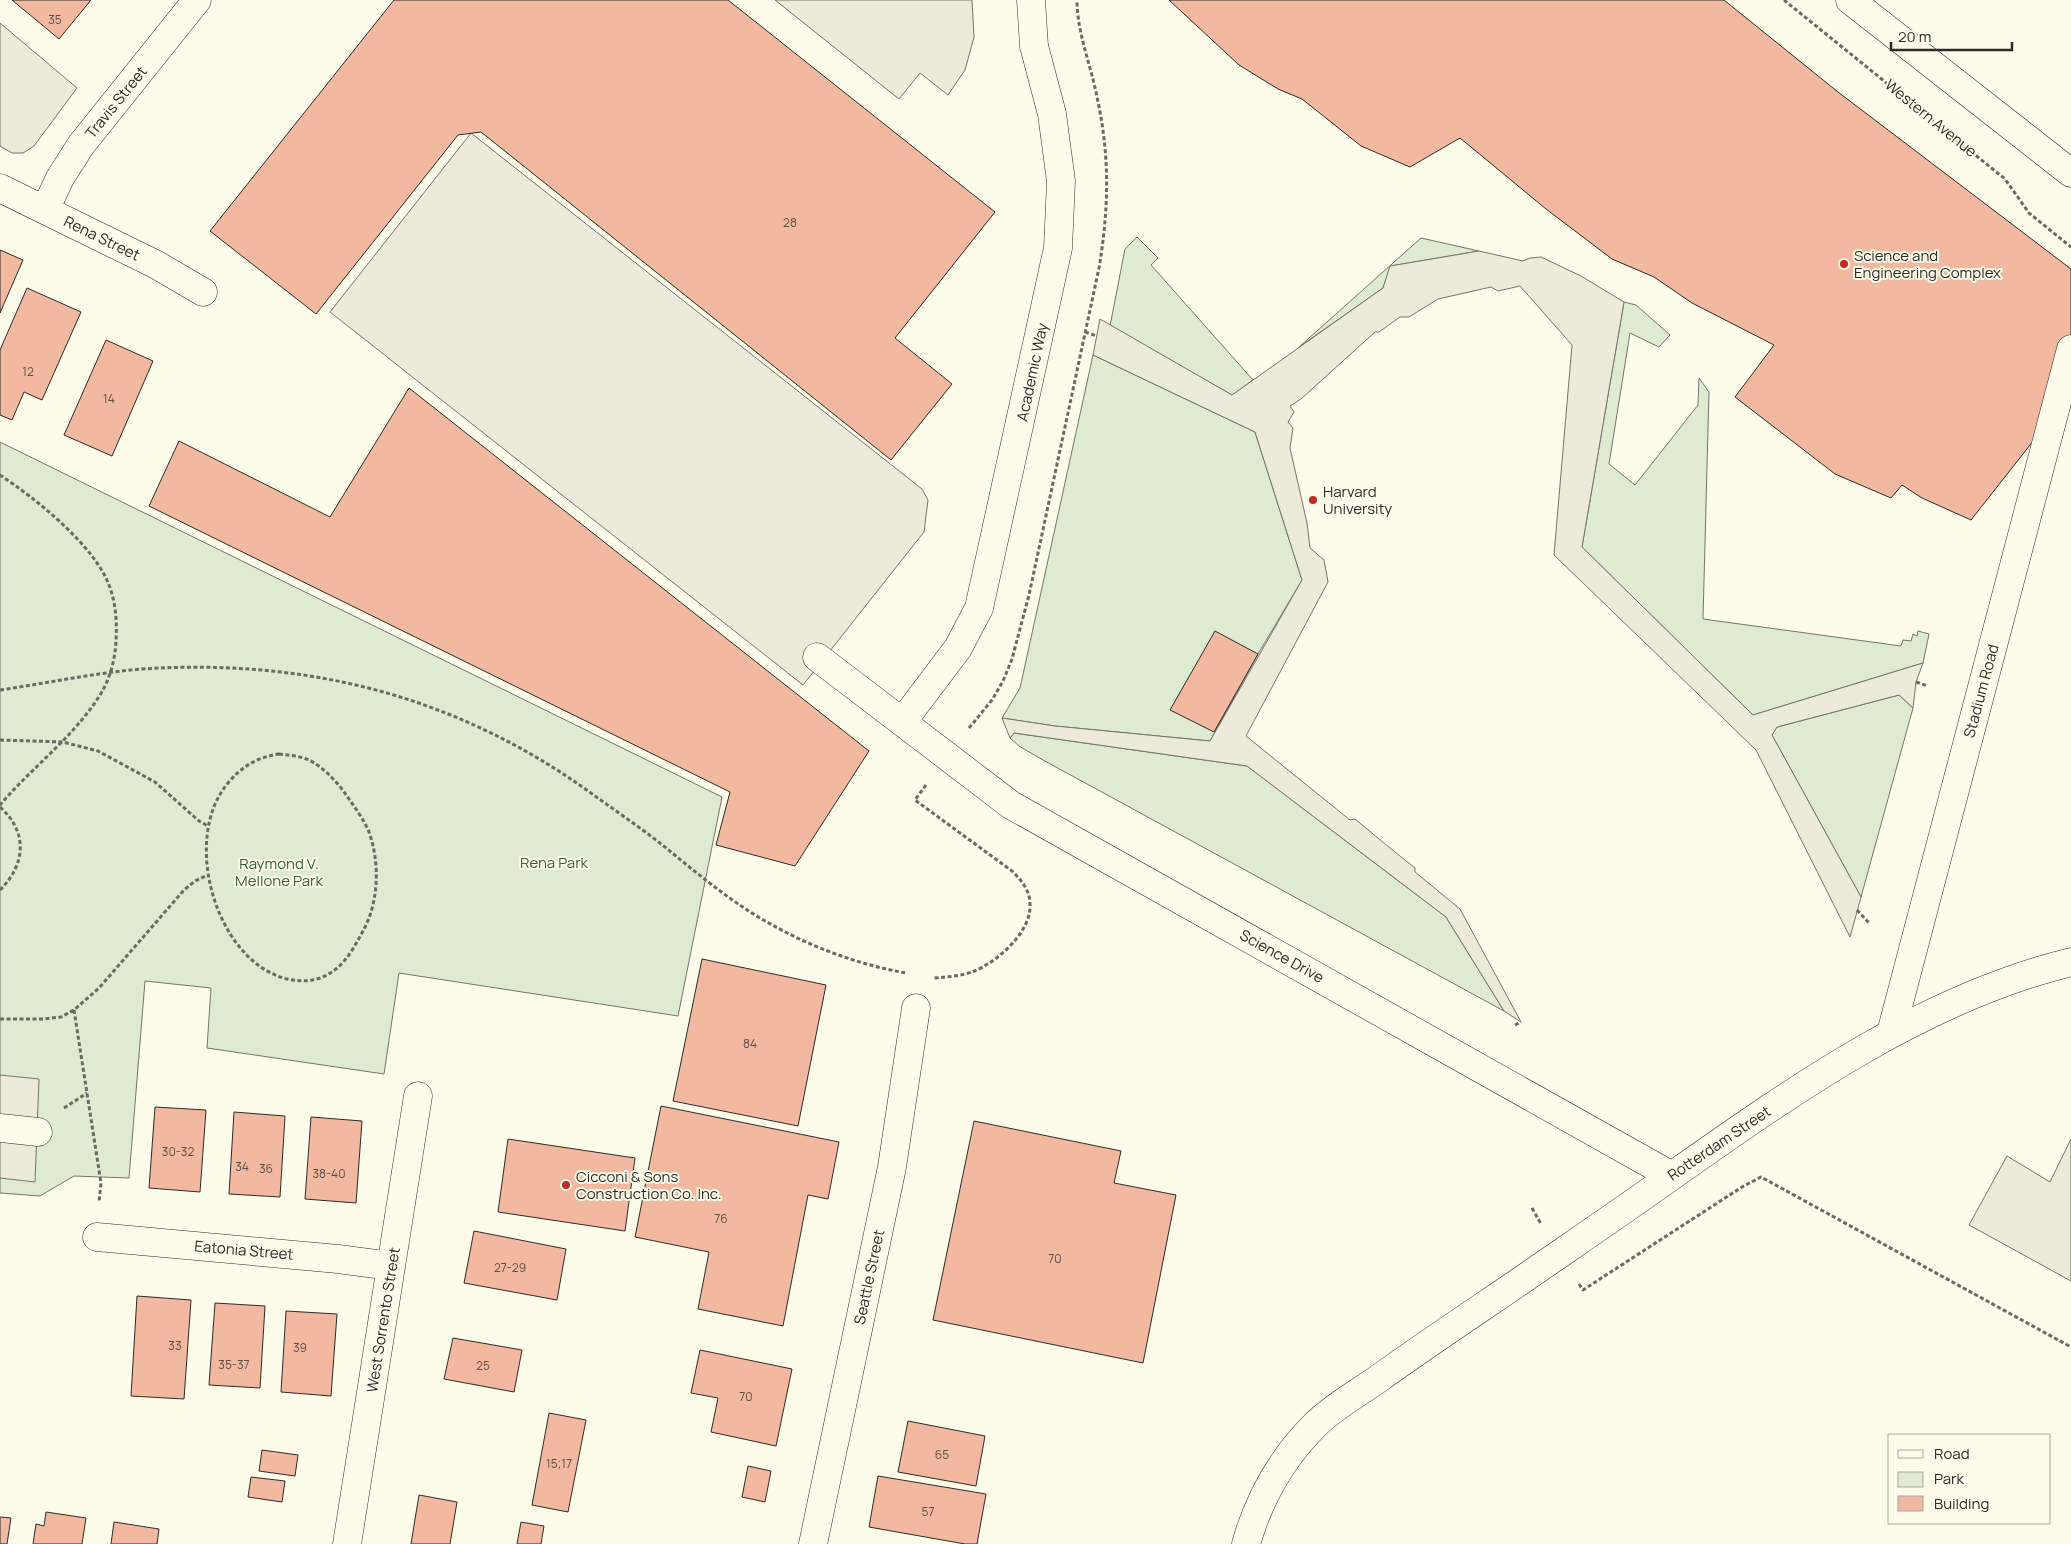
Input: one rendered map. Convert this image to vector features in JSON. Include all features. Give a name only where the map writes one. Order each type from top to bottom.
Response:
[{"type":"street","name":"Travis Street","points":[[45,210],[60,178],[81,145],[196,0]]},
{"type":"street","name":"Academic Way","points":[[903,721],[958,648],[979,608],[1058,248],[1062,181],[1052,114],[1034,46],[1031,0]]},
{"type":"street","points":[[1850,0],[2071,173]]},
{"type":"street","name":"Rena Street","points":[[0,188],[155,264],[203,292]]},
{"type":"street","name":"Stadium Road","points":[[1891,1032],[2071,349]]},
{"type":"street","name":"Science Drive","points":[[817,657],[1011,805],[1672,1176]]},
{"type":"street","name":"Rotterdam Street","points":[[1246,1544],[1258,1508],[1269,1485],[1291,1452],[1318,1423],[1392,1369],[1791,1095],[1891,1032],[1972,995],[2030,974],[2071,962]]},
{"type":"street","name":"Seattle Street","points":[[813,1544],[892,1167],[916,1008]]},
{"type":"street","name":"West Sorrento Street","points":[[347,1544],[418,1096]]},
{"type":"street","points":[[0,1128],[38,1132]]},
{"type":"street","name":"Eatonia Street","points":[[97,1237],[338,1259],[391,1266]]},
{"type":"path","name":"Western Avenue","points":[[1784,0],[2005,179],[2029,213],[2070,246]]},
{"type":"path","points":[[1085,332],[1097,336]]},
{"type":"path","points":[[0,475],[14,484],[66,528],[86,548],[98,564],[108,583],[114,602],[117,627],[111,672],[101,694],[62,742],[0,806],[16,825],[20,840],[20,852],[11,878],[0,890]]},
{"type":"path","points":[[0,690],[111,672],[216,668],[339,680],[375,689],[446,712],[523,749],[560,770],[669,850],[727,896],[773,926],[819,948],[914,975]]},
{"type":"path","points":[[1916,682],[1928,686]]},
{"type":"path","points":[[0,740],[62,742],[98,751],[156,782],[199,821],[208,826]]},
{"type":"path","points":[[279,754],[308,759],[335,780],[368,831],[374,851],[376,885],[366,927],[347,957],[337,968],[323,977],[309,982],[302,982],[280,977],[267,971],[242,949],[222,917],[214,898],[205,853],[208,826],[213,805],[222,789],[235,774],[250,763],[264,757],[279,754]]},
{"type":"path","points":[[929,781],[915,800],[1012,871],[1025,886],[1030,910],[1022,930],[1000,957],[972,972],[929,979]]},
{"type":"path","points":[[0,1019],[61,1017],[74,1010],[99,988],[184,890],[195,881],[208,875]]},
{"type":"path","points":[[1857,910],[1870,924]]},
{"type":"path","points":[[74,1010],[101,1183],[97,1237]]},
{"type":"path","points":[[1515,1025],[1521,1022]]},
{"type":"path","points":[[1583,1290],[1742,1187],[1761,1177],[2071,1347]]},
{"type":"green space","points":[[1137,237],[1158,258],[1151,265],[1253,380],[1232,395],[1110,326],[1125,249]]},
{"type":"green space","points":[[1421,238],[1479,251],[1391,266],[1383,288],[1299,347]]},
{"type":"green space","points":[[1624,302],[1636,305],[1670,335],[1659,347],[1630,333],[1609,464],[1635,485],[1698,405],[1699,378],[1709,392],[1703,619],[1901,646],[1903,640],[1911,641],[1913,634],[1917,636],[1918,631],[1929,634],[1923,663],[1753,715],[1582,547]]},
{"type":"green space","points":[[1093,355],[1255,432],[1302,580],[1210,741],[1055,726],[1002,718],[1020,688]]},
{"type":"green space","points":[[0,442],[722,797],[678,1016],[399,973],[384,1074],[207,1048],[211,988],[145,981],[129,1178],[74,1176],[40,1196],[0,1193]]},
{"type":"green space","points":[[1899,695],[1913,708],[1861,897],[1772,735],[1777,727]]},
{"type":"green space","points":[[1014,733],[1247,766],[1446,917],[1504,1011],[1043,760],[1019,746],[1010,738]]},
{"type":"shaded area","points":[[775,0],[972,0],[974,37],[965,70],[948,95],[920,73],[899,99]]},
{"type":"shaded area","points":[[0,23],[77,88],[34,146],[23,153],[12,153],[0,146]]},
{"type":"shaded area","points":[[471,133],[922,489],[928,500],[924,532],[803,685],[330,312]]},
{"type":"shaded area","points":[[1479,251],[1523,261],[1541,257],[1581,276],[1624,302],[1582,547],[1753,715],[1923,663],[1916,682],[1913,708],[1899,695],[1777,727],[1772,735],[1861,897],[1850,937],[1756,750],[1554,555],[1572,345],[1520,286],[1498,291],[1491,287],[1438,299],[1409,317],[1400,317],[1379,332],[1375,332],[1301,399],[1290,406],[1294,412],[1288,422],[1293,428],[1290,448],[1307,523],[1310,548],[1324,560],[1328,582],[1246,736],[1350,820],[1355,819],[1415,868],[1415,872],[1460,909],[1521,1022],[1504,1011],[1446,917],[1247,766],[1014,733],[1010,738],[1002,718],[1055,726],[1210,741],[1302,580],[1255,432],[1093,355],[1100,319],[1232,395],[1383,288],[1390,266]]},
{"type":"shaded area","points":[[0,1075],[39,1079],[35,1182],[0,1178]]},
{"type":"shaded area","points":[[2071,1139],[2071,1281],[1969,1225],[2007,1156],[2050,1182]]},
{"type":"building","points":[[12,0],[91,0],[59,39]]},
{"type":"building","points":[[394,0],[728,0],[995,212],[895,338],[952,384],[891,460],[481,132],[458,135],[316,314],[210,231]]},
{"type":"building","name":"Science and Engineering Complex","points":[[1169,0],[1724,0],[1838,92],[2071,269],[2071,393],[1971,520],[1922,498],[1902,485],[1891,498],[1835,474],[1735,397],[1774,345],[1692,303],[1654,277],[1612,259],[1546,209],[1460,138],[1410,167],[1361,146],[1302,99],[1278,89],[1239,65]]},
{"type":"building","points":[[0,250],[23,260],[0,313]]},
{"type":"building","points":[[27,288],[81,312],[42,400],[24,392],[12,420],[0,415],[0,350]]},
{"type":"building","points":[[106,340],[153,361],[112,456],[64,435]]},
{"type":"building","points":[[409,388],[869,751],[795,866],[716,845],[730,792],[149,506],[179,441],[330,517]]},
{"type":"building","points":[[1215,631],[1258,654],[1214,732],[1170,710]]},
{"type":"building","points":[[702,959],[826,985],[798,1126],[673,1101]]},
{"type":"building","points":[[661,1106],[839,1142],[828,1199],[808,1195],[783,1326],[698,1309],[709,1252],[635,1237]]},
{"type":"building","points":[[155,1107],[206,1110],[200,1192],[149,1188]]},
{"type":"building","points":[[234,1112],[285,1116],[280,1197],[229,1194]]},
{"type":"building","points":[[311,1117],[362,1121],[356,1203],[305,1199]]},
{"type":"building","points":[[974,1121],[1121,1151],[1114,1183],[1176,1195],[1143,1363],[933,1320]]},
{"type":"building","name":"Cicconi & Sons Construction Co. Inc.","points":[[508,1139],[635,1158],[625,1231],[498,1212]]},
{"type":"building","points":[[474,1231],[566,1249],[557,1300],[464,1283]]},
{"type":"building","points":[[137,1296],[191,1300],[184,1399],[131,1396]]},
{"type":"building","points":[[215,1303],[265,1306],[260,1388],[209,1385]]},
{"type":"building","points":[[286,1311],[337,1314],[331,1396],[281,1392]]},
{"type":"building","points":[[453,1338],[522,1350],[514,1392],[444,1379]]},
{"type":"building","points":[[700,1350],[792,1369],[776,1446],[711,1432],[718,1398],[691,1393]]},
{"type":"building","points":[[549,1413],[586,1420],[568,1512],[532,1505]]},
{"type":"building","points":[[908,1421],[985,1436],[976,1486],[898,1472]]},
{"type":"building","points":[[262,1450],[298,1455],[295,1476],[259,1471]]},
{"type":"building","points":[[748,1466],[771,1471],[765,1502],[742,1497]]},
{"type":"building","points":[[878,1476],[986,1494],[977,1544],[965,1544],[869,1527]]},
{"type":"building","points":[[251,1477],[285,1481],[282,1502],[248,1497]]},
{"type":"building","points":[[419,1495],[457,1502],[450,1544],[411,1544]]},
{"type":"building","points":[[46,1512],[86,1518],[82,1544],[33,1544],[36,1524],[44,1526]]},
{"type":"building","points":[[0,1517],[11,1518],[7,1544],[0,1544]]},
{"type":"building","points":[[114,1522],[159,1529],[157,1544],[111,1544]]},
{"type":"building","points":[[521,1522],[544,1526],[541,1544],[517,1544]]},
{"type":"place","name":"Science and Engineering Complex","points":[[1844,264]]},
{"type":"place","name":"Harvard University","points":[[1313,500]]},
{"type":"place","name":"Cicconi & Sons Construction Co. Inc.","points":[[566,1185]]},
{"type":"park label","name":"Rena Park","points":[[554,862]]},
{"type":"park label","name":"Raymond V. Mellone Park","points":[[279,872]]}]
